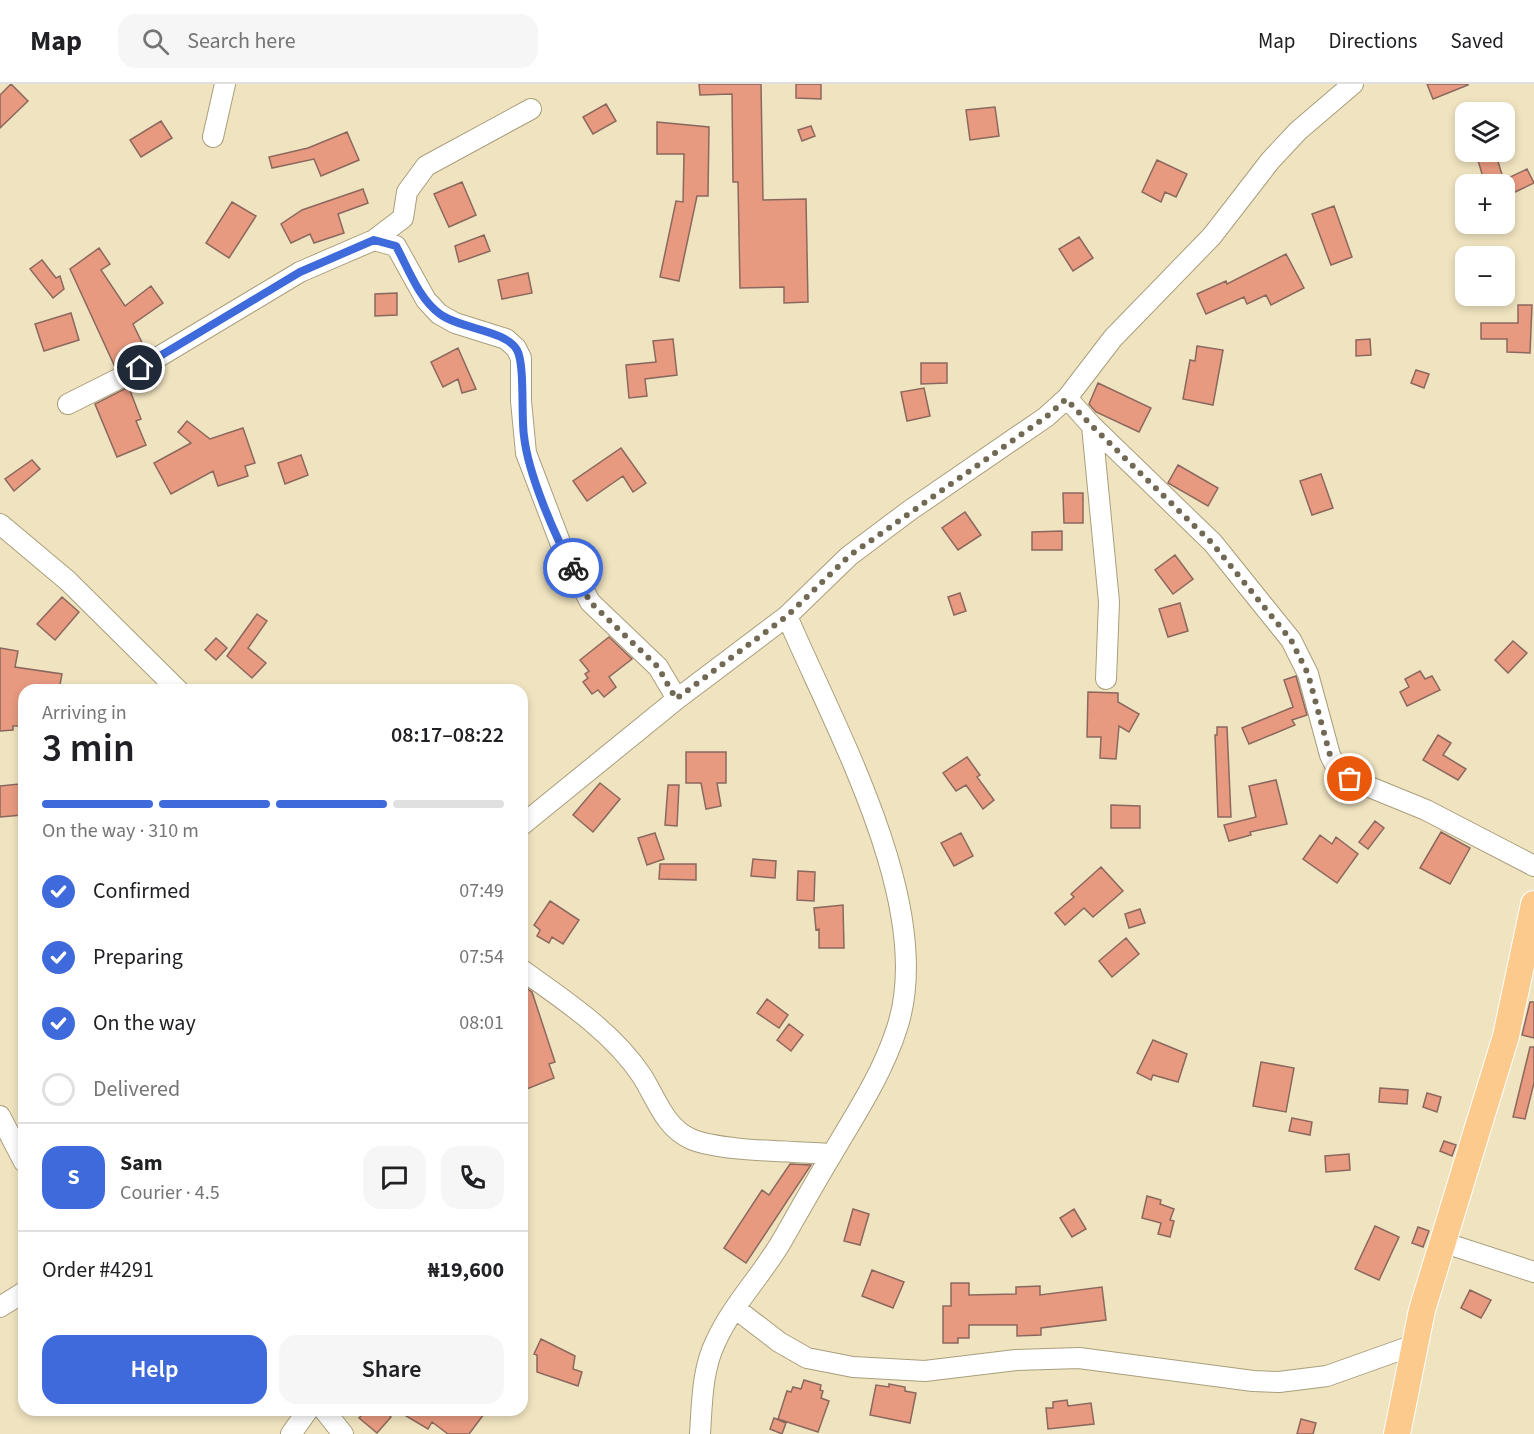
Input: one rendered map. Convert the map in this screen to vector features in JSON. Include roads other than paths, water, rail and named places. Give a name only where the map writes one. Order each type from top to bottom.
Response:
[{"type":"main road","points":[[1397,1434],[1414,1345],[1442,1242],[1463,1182],[1506,1036],[1534,904]]},
{"type":"street","points":[[213,137],[225,84]]},
{"type":"street","points":[[528,820],[676,699],[787,616],[849,556],[1046,417],[1066,399],[1113,338],[1212,236],[1270,161],[1298,131],[1353,84]]},
{"type":"street","points":[[68,404],[140,368],[300,272],[374,240],[403,218],[407,192],[426,166],[531,109]]},
{"type":"street","points":[[374,240],[396,246],[426,300],[439,314],[455,323],[506,339],[516,348],[520,358],[520,401],[526,453],[563,550],[590,602],[658,667],[676,699]]},
{"type":"street","points":[[1066,399],[1212,543],[1291,640],[1308,674],[1330,755],[1337,769],[1350,779],[1426,810],[1534,866]]},
{"type":"street","points":[[1092,426],[1109,602],[1106,679]]},
{"type":"street","points":[[0,524],[68,581],[172,684]]},
{"type":"street","points":[[700,1434],[703,1392],[715,1342],[776,1251],[832,1154],[857,1117],[897,1028],[904,1001],[903,935],[895,881],[871,803],[787,616]]},
{"type":"street","points":[[528,974],[579,1012],[610,1040],[641,1074],[675,1130],[683,1135],[692,1140],[732,1147],[832,1154]]},
{"type":"street","points":[[0,1116],[18,1150]]},
{"type":"street","points":[[1442,1242],[1534,1272]]},
{"type":"street","points":[[0,1307],[18,1296]]},
{"type":"street","points":[[736,1309],[779,1342],[807,1358],[853,1367],[925,1371],[1016,1360],[1079,1358],[1279,1382],[1327,1376],[1414,1345]]},
{"type":"street","points":[[291,1434],[304,1416]]},
{"type":"street","points":[[329,1416],[343,1434]]}]
